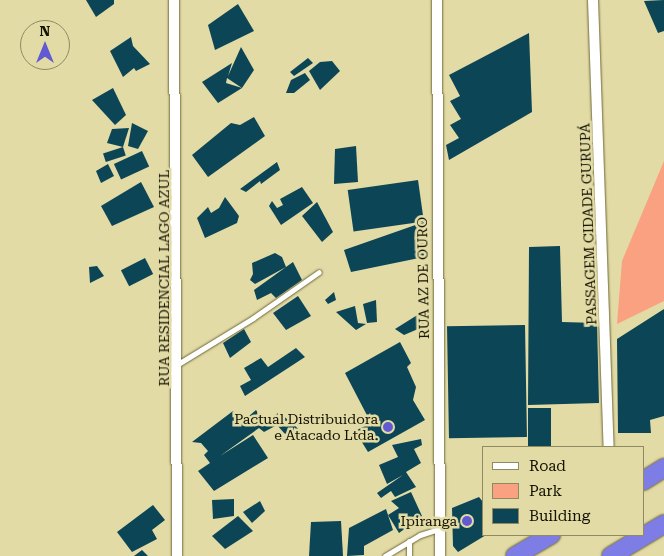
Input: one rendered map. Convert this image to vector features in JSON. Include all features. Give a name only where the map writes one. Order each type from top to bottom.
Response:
[{"type":"highway","points":[[644,480],[664,468]]},
{"type":"highway","points":[[611,556],[664,524]]},
{"type":"highway","points":[[515,556],[549,536]]},
{"type":"street","name":"RUA RESIDENCIAL LAGO AZUL","points":[[174,0],[178,364],[177,556]]},
{"type":"street","name":"RUA AZ DE OURO","points":[[437,0],[440,556]]},
{"type":"street","name":"PASSAGEM CIDADE GURUPÁ","points":[[593,0],[609,446]]},
{"type":"lane","points":[[178,364],[254,318],[319,272]]},
{"type":"lane","points":[[384,556],[409,541],[440,529]]},
{"type":"lane","points":[[409,541],[409,556]]},
{"type":"green space","points":[[664,161],[664,301],[617,324],[622,261]]},
{"type":"building","points":[[86,0],[114,0],[114,4],[96,17]]},
{"type":"building","points":[[664,0],[664,31],[658,33],[644,1]]},
{"type":"building","points":[[238,4],[254,31],[215,50],[208,25]]},
{"type":"building","points":[[529,33],[532,112],[449,160],[446,145],[459,138],[450,125],[461,119],[450,101],[460,96],[449,75]]},
{"type":"building","points":[[131,37],[133,46],[150,64],[136,71],[134,68],[123,77],[110,51]]},
{"type":"building","points":[[241,47],[254,70],[242,88],[218,103],[202,82],[232,63],[228,76]],"holes":[[[227,78],[242,88],[226,83]]]},
{"type":"building","points":[[308,58],[313,63],[294,76],[290,72]]},
{"type":"building","points":[[332,61],[340,71],[320,90],[309,71],[320,62]]},
{"type":"building","points":[[305,73],[310,80],[294,93],[286,93],[291,80]]},
{"type":"building","points":[[113,88],[126,115],[115,125],[92,100]]},
{"type":"building","points":[[254,117],[265,136],[208,177],[192,155],[231,123],[240,125]]},
{"type":"building","points":[[132,123],[148,131],[138,149],[128,146]]},
{"type":"building","points":[[129,128],[123,147],[107,143],[112,129]]},
{"type":"building","points":[[356,146],[358,182],[334,184],[335,149]]},
{"type":"building","points":[[123,147],[126,156],[106,162],[103,153]]},
{"type":"building","points":[[142,151],[149,166],[121,180],[114,164]]},
{"type":"building","points":[[277,162],[280,170],[261,184],[260,181],[246,192],[240,189]]},
{"type":"building","points":[[108,164],[114,176],[101,183],[96,171]]},
{"type":"building","points":[[418,180],[424,222],[354,231],[348,190]]},
{"type":"building","points":[[141,182],[154,207],[112,226],[101,206]]},
{"type":"building","points":[[302,187],[313,203],[281,225],[269,206],[272,201],[277,208],[283,205],[280,199]]},
{"type":"building","points":[[225,197],[239,216],[237,223],[205,238],[197,218],[208,207],[211,213],[219,208]]},
{"type":"building","points":[[317,202],[333,232],[322,242],[302,216]]},
{"type":"building","points":[[424,222],[424,257],[351,272],[344,250]]},
{"type":"building","points":[[560,246],[562,322],[597,323],[599,403],[528,405],[529,247]]},
{"type":"building","points":[[275,253],[282,257],[286,267],[255,284],[250,280],[253,274],[252,263]]},
{"type":"building","points":[[145,258],[153,274],[129,286],[121,270]]},
{"type":"building","points":[[293,262],[302,280],[276,298],[271,293],[257,300],[254,290]]},
{"type":"building","points":[[97,266],[104,276],[90,283],[89,267]]},
{"type":"building","points":[[334,292],[336,300],[328,304],[325,300]]},
{"type":"building","points":[[298,296],[311,316],[286,330],[273,313]]},
{"type":"building","points":[[376,300],[377,322],[367,323],[363,304]]},
{"type":"building","points":[[355,306],[358,323],[366,324],[356,330],[336,312]]},
{"type":"building","points":[[664,309],[664,416],[650,420],[651,433],[618,433],[617,339]]},
{"type":"building","points":[[419,314],[425,326],[404,335],[395,329]]},
{"type":"building","points":[[525,325],[527,437],[449,438],[447,326]]},
{"type":"building","points":[[244,329],[251,342],[230,358],[223,343]]},
{"type":"building","points":[[400,342],[411,363],[407,367],[416,387],[413,400],[425,420],[368,452],[355,431],[371,423],[345,373]]},
{"type":"building","points":[[296,348],[305,357],[245,396],[240,386],[251,380],[244,368],[261,358],[268,367]]},
{"type":"building","points":[[528,408],[551,408],[551,446],[528,446]]},
{"type":"building","points":[[256,410],[265,424],[279,412],[303,433],[292,442],[277,425],[264,432],[259,428],[220,456],[253,435],[268,458],[214,491],[198,471],[210,463],[204,455],[208,451],[201,443],[192,442],[233,411],[241,423]]},
{"type":"building","points":[[421,439],[422,445],[414,449],[421,463],[406,472],[416,487],[395,497],[391,491],[381,498],[377,493],[403,475],[387,484],[379,465],[398,457],[392,445]]},
{"type":"building","points":[[411,492],[422,516],[399,533],[388,515],[399,508],[391,501]]},
{"type":"building","name":"Ipiranga","points":[[479,497],[482,501],[482,536],[484,536],[458,552],[453,546],[452,508]]},
{"type":"building","points":[[234,499],[234,516],[213,519],[212,500]]},
{"type":"building","points":[[260,501],[265,511],[252,523],[243,512]]},
{"type":"building","points":[[153,505],[165,520],[152,530],[157,539],[132,552],[117,532]]},
{"type":"building","points":[[386,509],[393,530],[364,546],[364,555],[347,556],[349,528]]},
{"type":"building","points":[[238,516],[253,531],[225,549],[212,536]]},
{"type":"building","points":[[341,521],[343,556],[309,556],[311,522]]},
{"type":"building","points":[[142,550],[148,556],[134,556]]},
{"type":"place","name":"Pactual Distribuidora e Atacado Ltda.","points":[[388,427]]},
{"type":"place","name":"Ipiranga","points":[[467,521]]}]
